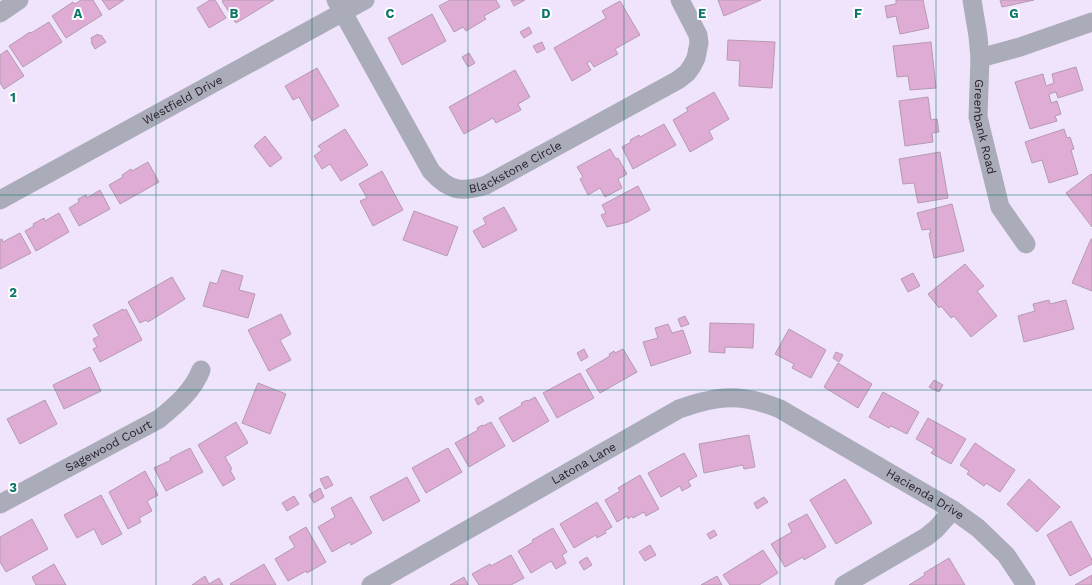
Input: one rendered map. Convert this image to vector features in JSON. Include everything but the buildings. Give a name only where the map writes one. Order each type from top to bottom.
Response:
[{"type":"street","points":[[0,13],[20,0]]},
{"type":"street","name":"Westfield Drive","points":[[0,200],[340,6],[365,0]]},
{"type":"street","name":"Blackstone Circle","points":[[340,6],[431,171],[447,186],[472,190],[486,186],[678,80],[687,73],[696,58],[699,44],[698,35],[680,0]]},
{"type":"street","name":"Greenbank Road","points":[[972,0],[980,58],[978,117],[1000,207],[1026,244]]},
{"type":"street","points":[[980,58],[1092,22]]},
{"type":"street","name":"Sagewood Court","points":[[0,504],[159,419],[178,404],[198,379],[201,370]]},
{"type":"street","name":"Latona Lane","points":[[371,585],[679,409],[701,401],[723,397],[748,398],[780,409],[807,424]]},
{"type":"street","name":"Hacienda Drive","points":[[807,424],[953,510],[978,528],[1006,555],[1026,585]]},
{"type":"street","points":[[844,585],[926,537],[936,529],[953,510]]}]
